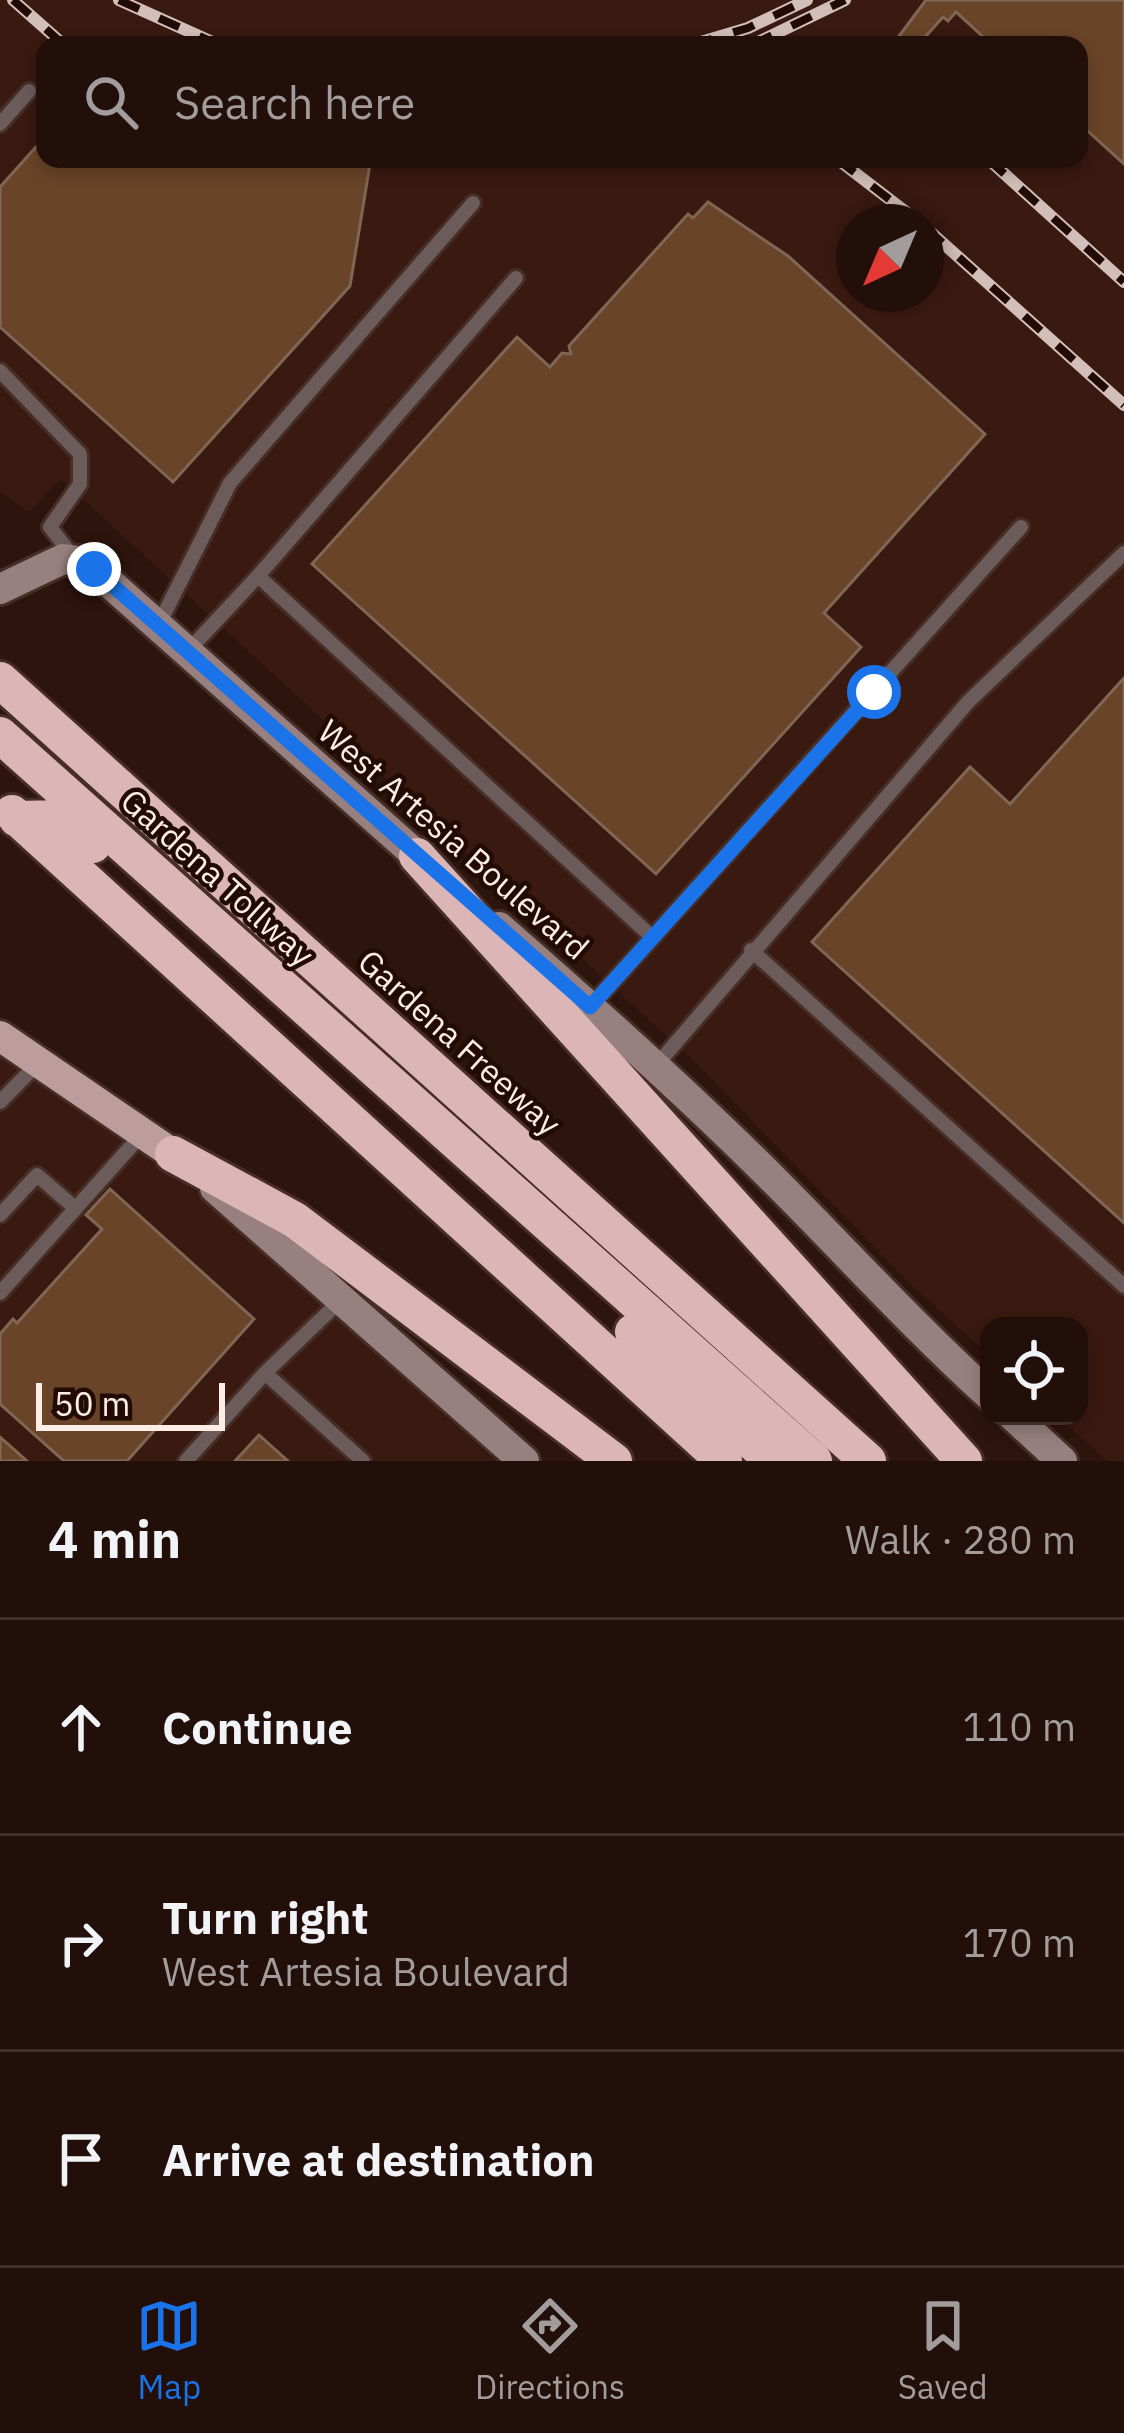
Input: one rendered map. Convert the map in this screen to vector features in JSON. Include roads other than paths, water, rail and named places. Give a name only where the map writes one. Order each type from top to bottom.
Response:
[{"type":"highway","name":"Gardena Freeway","points":[[0,680],[868,1461]]},
{"type":"highway","name":"Gardena Tollway","points":[[1,736],[814,1461]]},
{"type":"highway","points":[[9,811],[724,1461]]},
{"type":"highway","name":"Gardena Tollway","points":[[9,811],[64,818],[773,1461]]},
{"type":"highway","points":[[417,856],[964,1461]]},
{"type":"highway","points":[[158,1144],[295,1220],[614,1461]]},
{"type":"main road","name":"West Artesia Boulevard","points":[[74,558],[86,562],[590,1007],[776,1182],[903,1317],[980,1387]]},
{"type":"main road","points":[[0,589],[74,558]]},
{"type":"main road","points":[[0,1036],[158,1144],[343,1298],[524,1461]]},
{"type":"main road","points":[[1022,1425],[1062,1461]]},
{"type":"lane","points":[[0,124],[29,91]]},
{"type":"lane","points":[[158,626],[230,483],[473,203]]},
{"type":"lane","points":[[187,652],[259,576],[516,278]]},
{"type":"lane","points":[[0,371],[80,454],[80,484],[50,527],[74,558]]},
{"type":"lane","points":[[590,1007],[1022,527]]},
{"type":"lane","points":[[655,1067],[968,702],[1124,553]]},
{"type":"lane","points":[[259,576],[652,937]]},
{"type":"lane","points":[[752,950],[1124,1286]]},
{"type":"lane","points":[[0,1102],[38,1062]]},
{"type":"lane","points":[[0,1293],[75,1208],[158,1144]]},
{"type":"lane","points":[[0,1215],[37,1174],[75,1208]]},
{"type":"lane","points":[[186,1461],[265,1373],[343,1298]]},
{"type":"lane","points":[[265,1373],[363,1461]]},
{"type":"railway","points":[[13,0],[54,36]]},
{"type":"railway","points":[[119,0],[199,36]]},
{"type":"railway","points":[[721,36],[807,0]]},
{"type":"railway","points":[[771,36],[845,0]]},
{"type":"railway","points":[[849,168],[896,204]]},
{"type":"railway","points":[[998,168],[1124,282]]},
{"type":"railway","points":[[944,244],[1124,405]]}]
